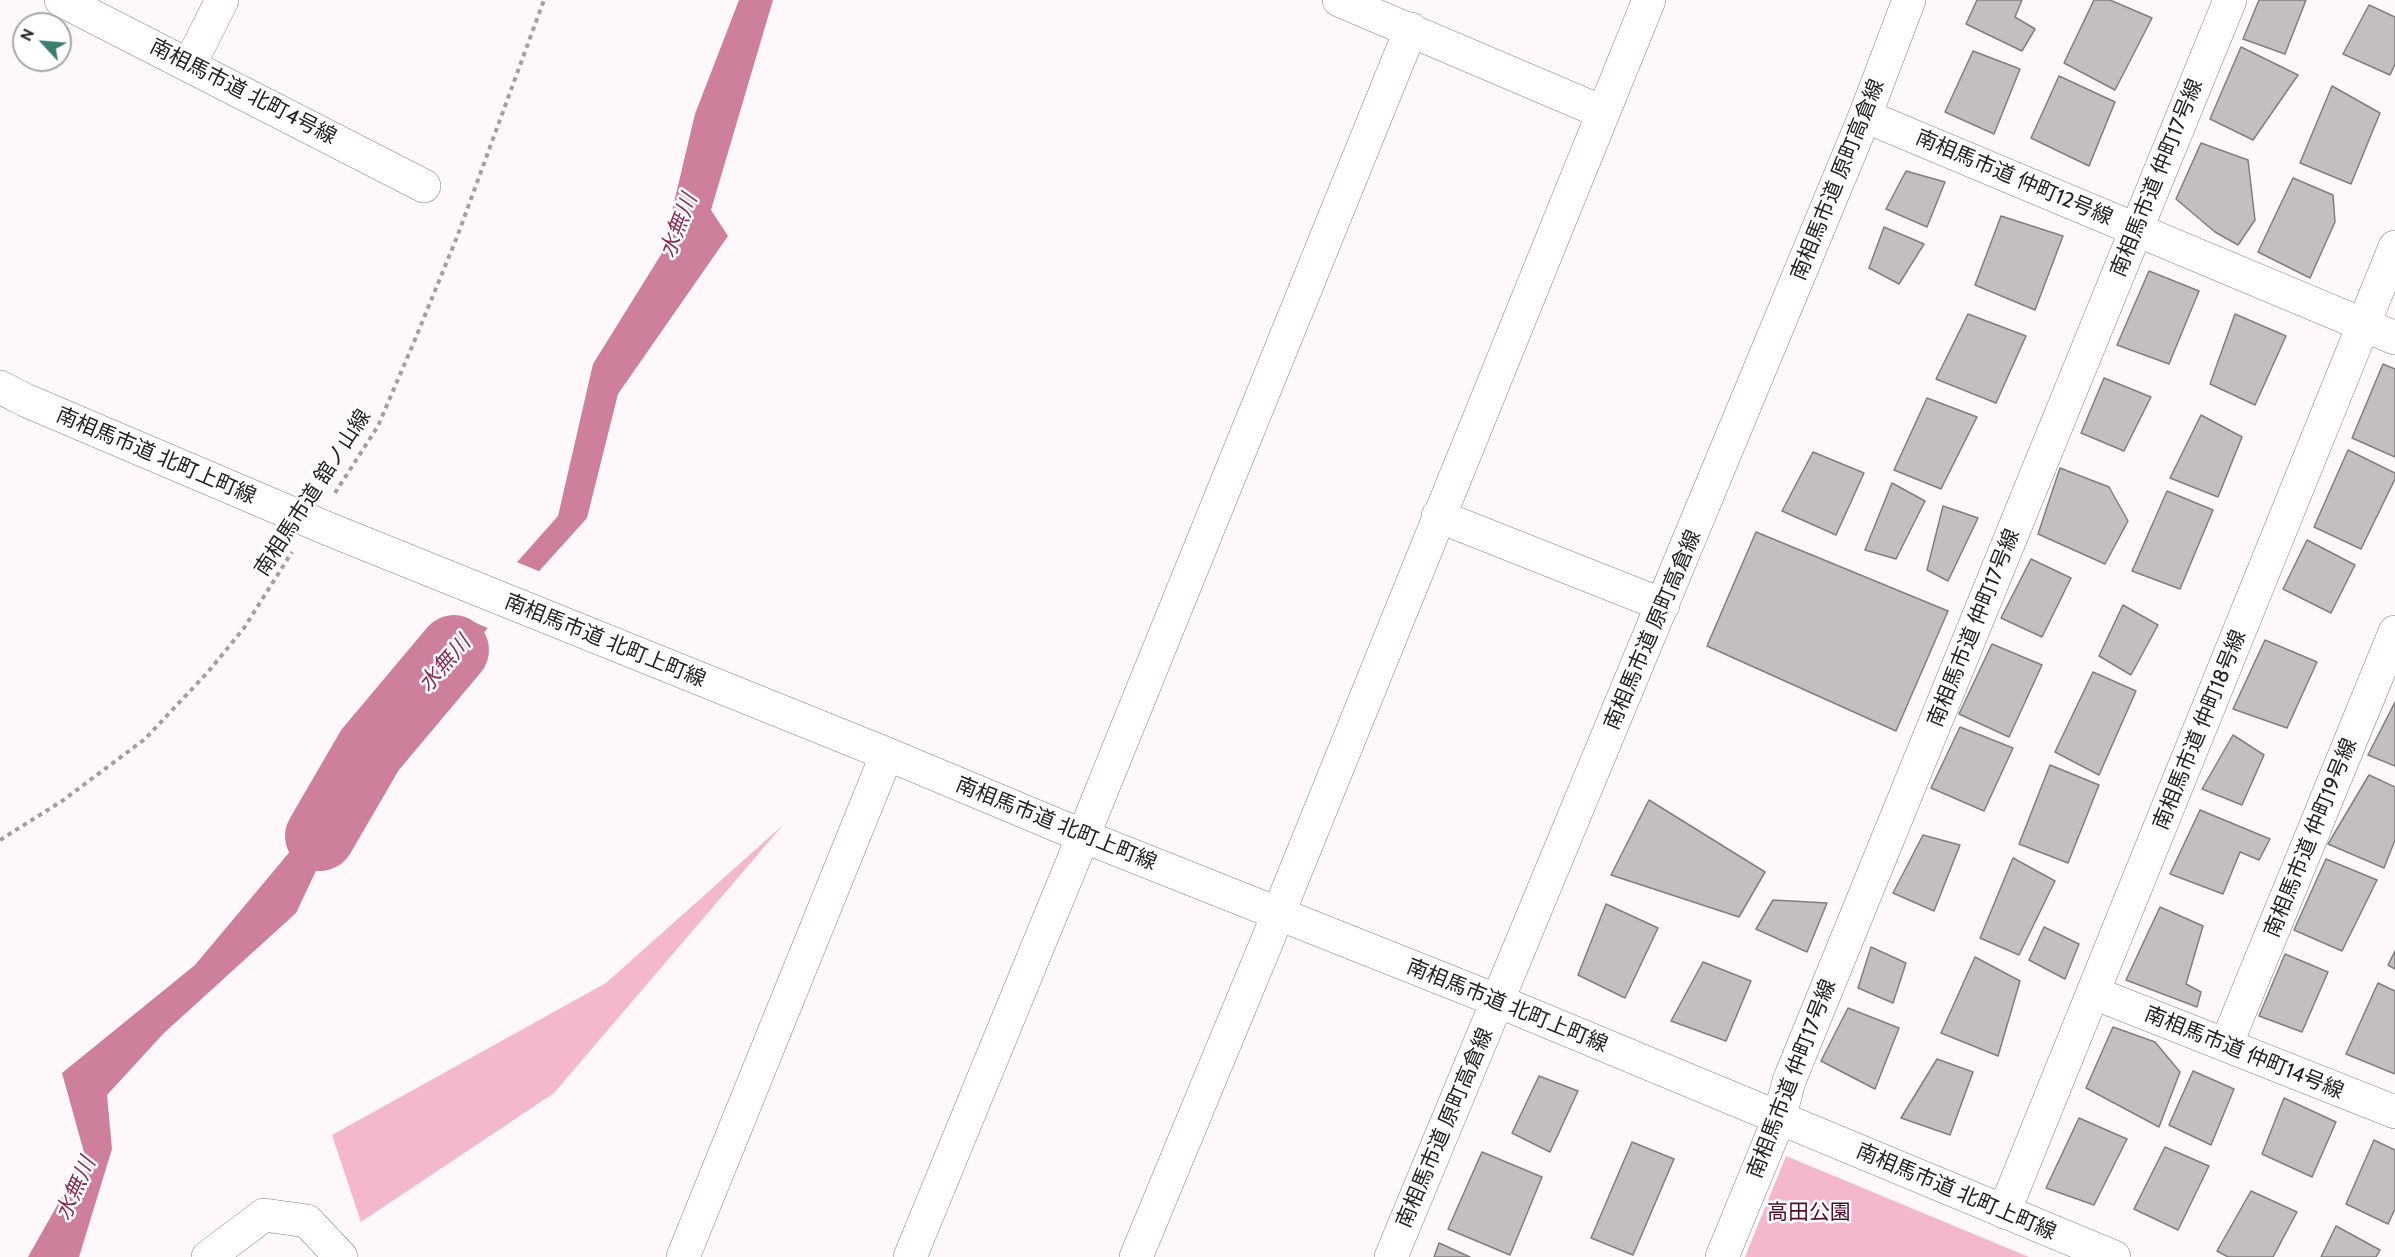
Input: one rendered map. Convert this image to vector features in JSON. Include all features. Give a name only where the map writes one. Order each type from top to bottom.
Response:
[{"type":"street","name":"南相馬市道 北町4号線","points":[[61,0],[190,64],[424,186]]},
{"type":"street","points":[[190,64],[222,0]]},
{"type":"street","points":[[1339,0],[1602,112]]},
{"type":"street","points":[[1136,1257],[1279,913],[1649,0]]},
{"type":"street","name":"南相馬市道 原町高倉線","points":[[1391,1257],[1865,116],[1909,0]]},
{"type":"street","name":"南相馬市道 仲町17号線","points":[[1722,1257],[1779,1119],[1789,1081],[2230,0]]},
{"type":"street","points":[[910,1257],[1411,29]]},
{"type":"street","name":"南相馬市道 仲町12号線","points":[[1865,116],[2395,338]]},
{"type":"street","name":"南相馬市道 仲町18号線","points":[[2004,1212],[2395,247]]},
{"type":"street","name":"南相馬市道 北町上町線","points":[[0,387],[25,400],[319,525],[1083,836],[1497,1001],[2114,1257]]},
{"type":"street","points":[[1438,516],[1663,605]]},
{"type":"street","name":"南相馬市道 仲町19号線","points":[[2226,1045],[2395,632]]},
{"type":"street","points":[[683,1257],[872,749]]},
{"type":"street","name":"南相馬市道 仲町14号線","points":[[2094,993],[2395,1112]]},
{"type":"street","points":[[208,1257],[264,1215],[308,1221],[340,1257]]},
{"type":"path","name":"南相馬市道 舘ノ山線","points":[[0,840],[62,801],[145,739],[208,672],[244,628],[319,525],[328,505],[382,416],[457,237],[543,0]]},
{"type":"green space","points":[[783,825],[554,1093],[361,1222],[332,1135],[606,983]]},
{"type":"green space","name":"高田公園","points":[[1786,1156],[2029,1257],[1745,1257]]},
{"type":"water","points":[[739,0],[773,0],[711,210],[728,236],[618,394],[587,518],[395,731],[385,712],[351,797],[296,913],[164,1033],[107,1095],[112,1149],[79,1257],[28,1257],[85,1156],[62,1073],[195,965],[308,830],[385,711],[558,516],[593,364],[662,253],[695,114]]},
{"type":"pier","points":[[514,561],[541,572],[490,629],[464,618]]},
{"type":"building","points":[[1977,0],[2022,0],[2015,17],[2035,29],[2022,51],[1966,24]]},
{"type":"building","points":[[2094,0],[2110,0],[2152,18],[2115,90],[2064,63]]},
{"type":"building","points":[[2259,0],[2306,0],[2285,54],[2243,39]]},
{"type":"building","points":[[2369,5],[2395,17],[2395,64],[2390,75],[2343,54]]},
{"type":"building","points":[[2241,47],[2298,75],[2253,140],[2210,119]]},
{"type":"building","points":[[1973,51],[2020,69],[1994,134],[1945,112]]},
{"type":"building","points":[[2059,76],[2115,102],[2089,166],[2031,138]]},
{"type":"building","points":[[2332,86],[2380,113],[2351,184],[2300,163]]},
{"type":"building","points":[[2201,143],[2248,160],[2255,220],[2238,245],[2215,232],[2176,199]]},
{"type":"building","points":[[1906,171],[1945,182],[1927,227],[1886,209]]},
{"type":"building","points":[[2293,178],[2333,195],[2335,222],[2310,278],[2258,252]]},
{"type":"building","points":[[2001,216],[2063,236],[2035,310],[1975,285]]},
{"type":"building","points":[[1884,227],[1924,244],[1899,284],[1869,268]]},
{"type":"building","points":[[2149,271],[2199,291],[2169,364],[2117,345]]},
{"type":"building","points":[[1968,314],[2026,336],[1996,403],[1936,379]]},
{"type":"building","points":[[2235,314],[2286,336],[2255,405],[2210,384]]},
{"type":"building","points":[[2383,364],[2395,369],[2395,457],[2352,438]]},
{"type":"building","points":[[2104,378],[2151,397],[2124,451],[2081,433]]},
{"type":"building","points":[[1927,398],[1977,417],[1941,489],[1894,470]]},
{"type":"building","points":[[2201,415],[2242,437],[2218,497],[2170,478]]},
{"type":"building","points":[[2348,450],[2395,473],[2395,479],[2361,549],[2314,527]]},
{"type":"building","points":[[1813,452],[1864,473],[1836,535],[1782,511]]},
{"type":"building","points":[[2060,468],[2109,487],[2128,521],[2105,564],[2038,534]]},
{"type":"building","points":[[1892,483],[1925,501],[1896,559],[1865,550]]},
{"type":"building","points":[[2167,491],[2213,510],[2180,589],[2132,571]]},
{"type":"building","points":[[1943,506],[1978,518],[1948,581],[1927,570]]},
{"type":"building","points":[[1756,532],[1948,611],[1896,731],[1707,646]]},
{"type":"building","points":[[2307,540],[2355,565],[2331,613],[2283,589]]},
{"type":"building","points":[[2031,559],[2071,578],[2042,637],[2001,618]]},
{"type":"building","points":[[2123,605],[2158,625],[2131,675],[2099,656]]},
{"type":"building","points":[[2265,640],[2317,662],[2287,728],[2233,709]]},
{"type":"building","points":[[1992,644],[2042,665],[2009,737],[1959,714]]},
{"type":"building","points":[[2093,672],[2136,691],[2099,775],[2055,752]]},
{"type":"building","points":[[2395,702],[2395,766],[2368,755]]},
{"type":"building","points":[[1960,727],[2013,748],[1984,811],[1931,788]]},
{"type":"building","points":[[2233,735],[2264,755],[2242,805],[2202,789]]},
{"type":"building","points":[[2050,765],[2099,785],[2068,863],[2019,844]]},
{"type":"building","points":[[2369,775],[2395,787],[2395,840],[2384,868],[2328,844]]},
{"type":"building","points":[[1649,800],[1765,872],[1739,917],[1611,875]]},
{"type":"building","points":[[2200,810],[2270,839],[2259,860],[2240,852],[2223,894],[2170,874]]},
{"type":"building","points":[[1923,835],[1960,845],[1934,911],[1893,893]]},
{"type":"building","points":[[2013,858],[2055,881],[2019,955],[1980,938]]},
{"type":"building","points":[[2326,859],[2377,880],[2342,951],[2294,930]]},
{"type":"building","points":[[1773,900],[1827,903],[1807,952],[1756,929]]},
{"type":"building","points":[[1606,904],[1658,928],[1625,998],[1578,975]]},
{"type":"building","points":[[2160,907],[2203,926],[2186,984],[2201,992],[2197,1007],[2126,980]]},
{"type":"building","points":[[2044,927],[2079,944],[2065,979],[2029,960]]},
{"type":"building","points":[[1871,947],[1906,963],[1893,1003],[1858,988]]},
{"type":"building","points":[[2395,951],[2395,969],[2388,965]]},
{"type":"building","points":[[2285,954],[2328,972],[2302,1032],[2259,1016]]},
{"type":"building","points":[[1975,957],[2020,981],[1998,1056],[1941,1033]]},
{"type":"building","points":[[1703,962],[1751,981],[1726,1041],[1671,1021]]},
{"type":"building","points":[[2378,983],[2395,991],[2395,1074],[2346,1054]]},
{"type":"building","points":[[1848,1008],[1899,1028],[1875,1089],[1821,1061]]},
{"type":"building","points":[[2113,1027],[2155,1042],[2180,1072],[2159,1127],[2086,1088]]},
{"type":"building","points":[[1937,1059],[1973,1072],[1950,1135],[1901,1118]]},
{"type":"building","points":[[2193,1071],[2234,1089],[2211,1145],[2169,1125]]},
{"type":"building","points":[[1539,1076],[1578,1091],[1550,1152],[1512,1133]]},
{"type":"building","points":[[2284,1098],[2336,1122],[2312,1177],[2262,1154]]},
{"type":"building","points":[[2079,1118],[2127,1139],[2094,1205],[2046,1188]]},
{"type":"building","points":[[2374,1140],[2395,1150],[2395,1209],[2388,1224],[2346,1204]]},
{"type":"building","points":[[1632,1142],[1674,1159],[1633,1255],[1591,1238]]},
{"type":"building","points":[[2165,1147],[2209,1166],[2178,1230],[2134,1209]]},
{"type":"building","points":[[1482,1152],[1542,1177],[1510,1255],[1448,1229]]},
{"type":"building","points":[[2251,1191],[2297,1212],[2273,1257],[2228,1257],[2217,1251]]},
{"type":"building","points":[[2336,1226],[2380,1250],[2376,1257],[2321,1257]]},
{"type":"building","points":[[1439,1243],[1470,1257],[1434,1257]]},
{"type":"waterway","name":"水無川","points":[[320,836],[370,750],[454,650]]}]
